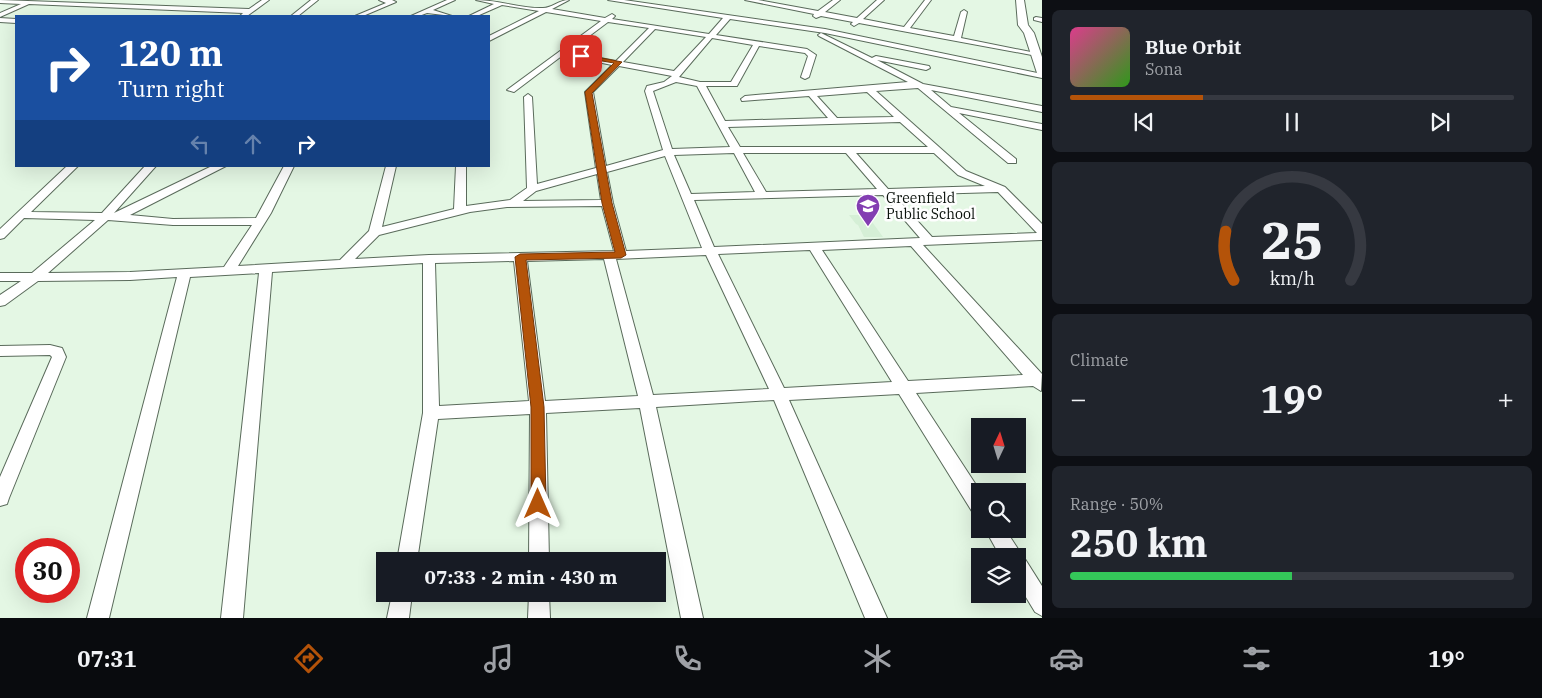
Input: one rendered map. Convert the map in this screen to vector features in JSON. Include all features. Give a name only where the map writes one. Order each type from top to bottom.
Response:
[{"type":"street","points":[[124,13],[149,0]]},
{"type":"street","points":[[243,15],[266,0]]},
{"type":"street","points":[[295,15],[315,0]]},
{"type":"street","points":[[360,15],[393,2],[382,0]]},
{"type":"street","points":[[416,15],[452,0]]},
{"type":"street","points":[[479,0],[758,42],[811,52],[812,55],[805,78]]},
{"type":"street","points":[[490,39],[566,0]]},
{"type":"street","points":[[610,0],[729,16],[842,35],[942,46],[1042,74],[1029,33],[1023,25],[1020,0]]},
{"type":"street","points":[[748,0],[906,29],[942,46]]},
{"type":"street","points":[[780,6],[791,0]]},
{"type":"street","points":[[804,28],[837,0]]},
{"type":"street","points":[[842,35],[882,0]]},
{"type":"street","points":[[906,29],[928,0]]},
{"type":"street","points":[[0,1],[249,11]]},
{"type":"street","points":[[0,15],[33,1]]},
{"type":"street","points":[[752,7],[759,2]]},
{"type":"street","points":[[623,8],[631,3]]},
{"type":"street","points":[[474,15],[501,4]]},
{"type":"street","points":[[426,11],[444,15]]},
{"type":"street","points":[[738,18],[745,12]]},
{"type":"street","points":[[957,39],[964,12]]},
{"type":"street","points":[[511,90],[616,14]]},
{"type":"street","points":[[729,16],[676,76],[667,84],[650,88],[649,91],[668,152],[710,251],[778,394],[876,618]]},
{"type":"street","points":[[1029,33],[1037,28],[1038,16]]},
{"type":"street","points":[[0,20],[15,21]]},
{"type":"street","points":[[655,26],[589,92],[615,255],[692,618]]},
{"type":"street","points":[[804,28],[919,85],[1012,161]]},
{"type":"street","points":[[942,46],[957,39],[1037,54]]},
{"type":"street","points":[[562,53],[619,62],[700,84],[729,84],[737,82],[758,42]]},
{"type":"street","points":[[856,53],[926,68]]},
{"type":"street","points":[[700,84],[762,195]]},
{"type":"street","points":[[745,99],[919,85],[1042,109]]},
{"type":"street","points":[[869,89],[962,173],[1001,189],[1039,234],[1042,247]]},
{"type":"street","points":[[812,94],[834,120]]},
{"type":"street","points":[[528,97],[532,189]]},
{"type":"street","points":[[948,108],[1042,127]]},
{"type":"street","points":[[721,124],[904,119]]},
{"type":"street","points":[[513,203],[532,189],[668,152],[938,150]]},
{"type":"street","points":[[850,152],[929,241]]},
{"type":"street","points":[[0,235],[72,167]]},
{"type":"street","points":[[111,217],[150,167]]},
{"type":"street","points":[[0,302],[111,217],[219,167]]},
{"type":"street","points":[[228,271],[259,221],[288,167]]},
{"type":"street","points":[[343,264],[375,232],[391,167]]},
{"type":"street","points":[[460,211],[462,167]]},
{"type":"street","points":[[687,197],[1001,189]]},
{"type":"street","points":[[375,232],[391,230],[460,211],[513,203],[607,203]]},
{"type":"street","points":[[21,215],[111,217],[174,222],[259,221]]},
{"type":"street","points":[[0,278],[184,274],[429,259],[615,255],[814,247],[1039,234]]},
{"type":"street","points":[[914,242],[1040,382]]},
{"type":"street","points":[[814,247],[971,493]]},
{"type":"street","points":[[520,257],[538,407],[539,552]]},
{"type":"street","points":[[408,552],[431,413],[429,259]]},
{"type":"street","points":[[232,618],[266,268]]},
{"type":"street","points":[[98,618],[184,274]]},
{"type":"street","points":[[0,351],[50,350],[57,352],[59,357],[0,498]]},
{"type":"street","points":[[431,413],[904,387],[1040,382]]},
{"type":"street","points":[[1026,579],[1042,605]]},
{"type":"street","points":[[398,618],[401,602]]},
{"type":"street","points":[[539,602],[539,618]]},
{"type":"shaded area","name":"Greenfield Public School","points":[[849,215],[867,215],[883,237],[864,237],[858,225]]},
{"type":"place","name":"Greenfield Public School","points":[[868,227]]},
{"type":"route","points":[[538,504],[538,407],[520,257],[621,255],[607,203],[589,100],[589,92],[619,62],[581,56]]}]
